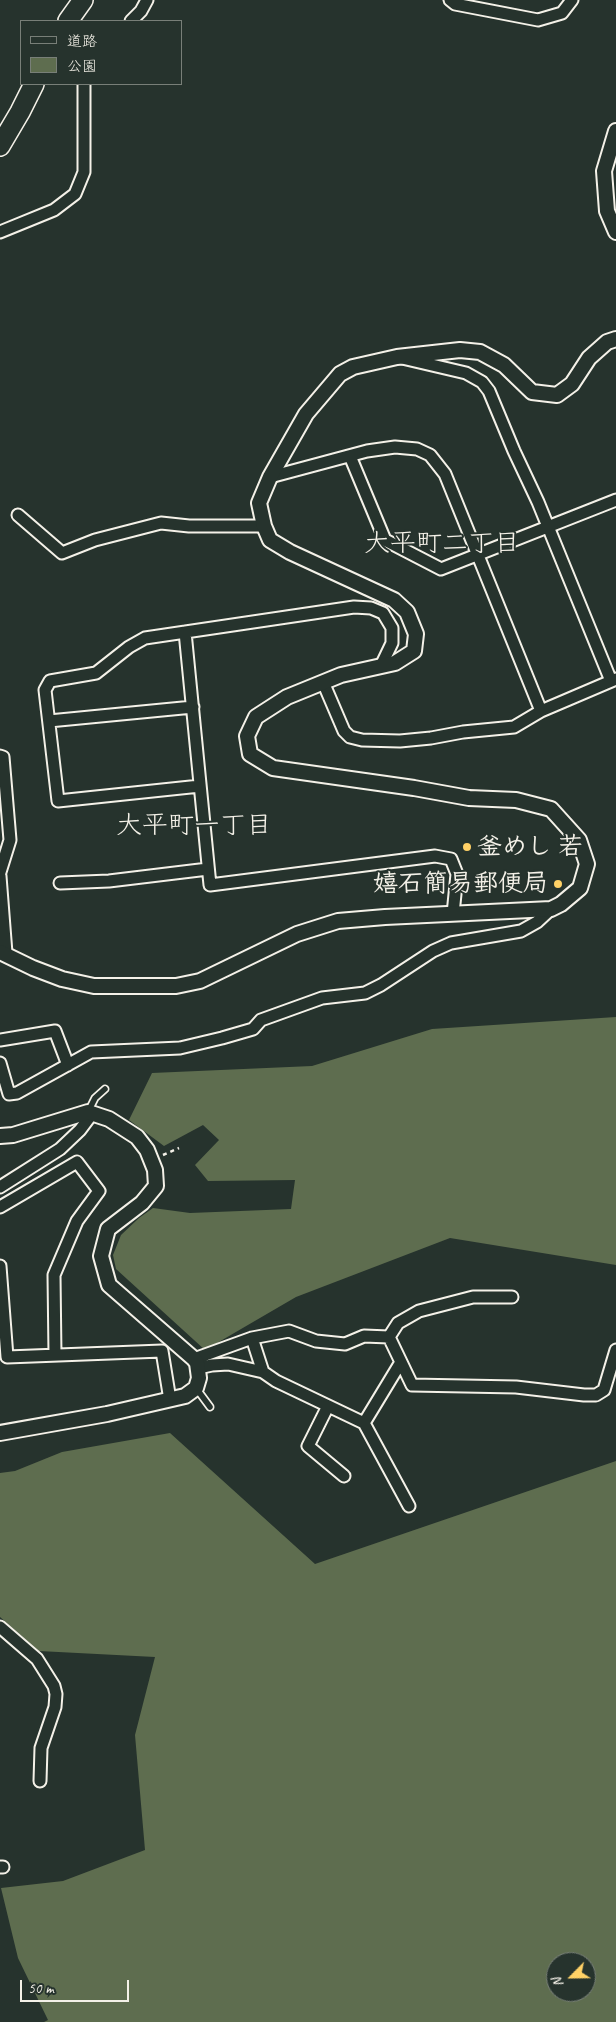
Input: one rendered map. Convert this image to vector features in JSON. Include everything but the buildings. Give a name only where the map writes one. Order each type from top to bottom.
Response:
[{"type":"highway","points":[[69,20],[83,0]]},
{"type":"highway","points":[[0,146],[34,85]]},
{"type":"street","points":[[132,20],[141,12],[147,0]]},
{"type":"street","points":[[450,0],[455,4],[538,20],[562,13],[572,0]]},
{"type":"street","points":[[0,232],[54,210],[75,194],[84,172],[84,85]]},
{"type":"street","points":[[616,131],[604,171],[607,211],[616,232]]},
{"type":"street","points":[[0,1063],[9,1094],[17,1093],[91,1052],[122,1052],[189,1046],[253,1029],[261,1020],[322,998],[365,993],[381,986],[433,951],[451,943],[521,931],[537,922],[550,909],[561,904],[580,888],[587,864],[578,840],[551,809],[516,800],[469,798],[414,788],[273,768],[250,754],[247,736],[256,717],[287,697],[341,675],[395,663],[414,651],[416,634],[407,612],[394,600],[290,552],[270,540],[264,526],[259,503],[270,477],[306,414],[340,374],[353,367],[397,357],[460,350],[480,352],[504,365],[532,392],[556,395],[572,384],[589,358],[607,342],[616,339]]},
{"type":"street","points":[[323,682],[344,731],[350,737],[362,740],[400,740],[432,738],[463,732],[514,727],[541,711],[613,680],[490,391],[482,382],[466,373],[452,368],[397,357]]},
{"type":"street","points":[[270,477],[350,456],[395,447],[417,449],[430,456],[445,474],[541,711]]},
{"type":"street","points":[[350,456],[385,540],[441,569],[615,503]]},
{"type":"street","points":[[18,515],[62,553],[95,540],[161,523],[189,526],[264,526]]},
{"type":"street","points":[[200,786],[58,801],[45,690],[50,681],[96,672],[129,647],[145,638],[354,607],[371,608],[383,613],[392,628],[392,643],[381,666]]},
{"type":"street","points":[[185,632],[210,884],[436,856],[451,859],[457,874],[453,914]]},
{"type":"street","points":[[49,721],[192,707]]},
{"type":"street","points":[[0,756],[3,756],[10,840],[0,872]]},
{"type":"street","points":[[60,883],[109,881],[208,869]]},
{"type":"street","points":[[0,876],[3,953],[32,968],[62,979],[94,986],[176,986],[200,980],[297,934],[338,921],[550,909]]},
{"type":"street","points":[[0,1040],[55,1030],[68,1065]]},
{"type":"street","points":[[0,1187],[60,1149],[80,1130],[90,1113]]},
{"type":"street","points":[[0,1136],[13,1135],[90,1113],[109,1119],[136,1136],[147,1150],[155,1170],[156,1186],[142,1203],[108,1229],[101,1256],[109,1285],[196,1364],[199,1378],[196,1388],[186,1396],[107,1414],[0,1433]]},
{"type":"street","points":[[0,1208],[77,1162],[99,1191],[77,1221],[54,1275],[56,1355]]},
{"type":"street","points":[[0,1266],[7,1357],[162,1351],[170,1400]]},
{"type":"street","points":[[389,1337],[398,1323],[419,1311],[473,1297],[512,1297]]},
{"type":"street","points":[[196,1364],[218,1349],[270,1333],[289,1331],[316,1341],[345,1344],[364,1336],[389,1337]]},
{"type":"street","points":[[389,1337],[412,1385],[516,1387],[584,1395],[596,1395],[604,1390],[616,1350]]},
{"type":"street","points":[[252,1338],[263,1372]]},
{"type":"street","points":[[364,1422],[401,1362]]},
{"type":"street","points":[[196,1364],[228,1364],[263,1372],[276,1381],[364,1422],[408,1506]]},
{"type":"street","points":[[328,1406],[308,1446],[344,1476]]},
{"type":"street","points":[[0,1626],[37,1659],[54,1686],[56,1694],[55,1707],[41,1748],[40,1781]]},
{"type":"lane","points":[[90,1113],[95,1098],[105,1089]]},
{"type":"lane","points":[[196,1388],[210,1407]]},
{"type":"green space","points":[[616,1017],[616,1265],[450,1238],[296,1297],[205,1350],[116,1269],[113,1255],[121,1235],[153,1208],[190,1213],[291,1209],[295,1180],[208,1181],[195,1165],[219,1140],[203,1125],[164,1146],[129,1120],[152,1073],[312,1066],[432,1029]]},
{"type":"green space","points":[[170,1433],[315,1564],[616,1461],[616,2022],[44,2022],[48,2020],[18,1958],[1,1888],[63,1881],[145,1850],[135,1735],[155,1657],[39,1651],[0,1617],[0,1473],[15,1471],[62,1452]]},
{"type":"place","name":"釜めし 若","points":[[467,847]]},
{"type":"place","name":"嬉石簡易郵便局","points":[[558,884]]},
{"type":"district","name":"大平町二丁目","points":[[442,544]]},
{"type":"district","name":"大平町一丁目","points":[[194,826]]}]
